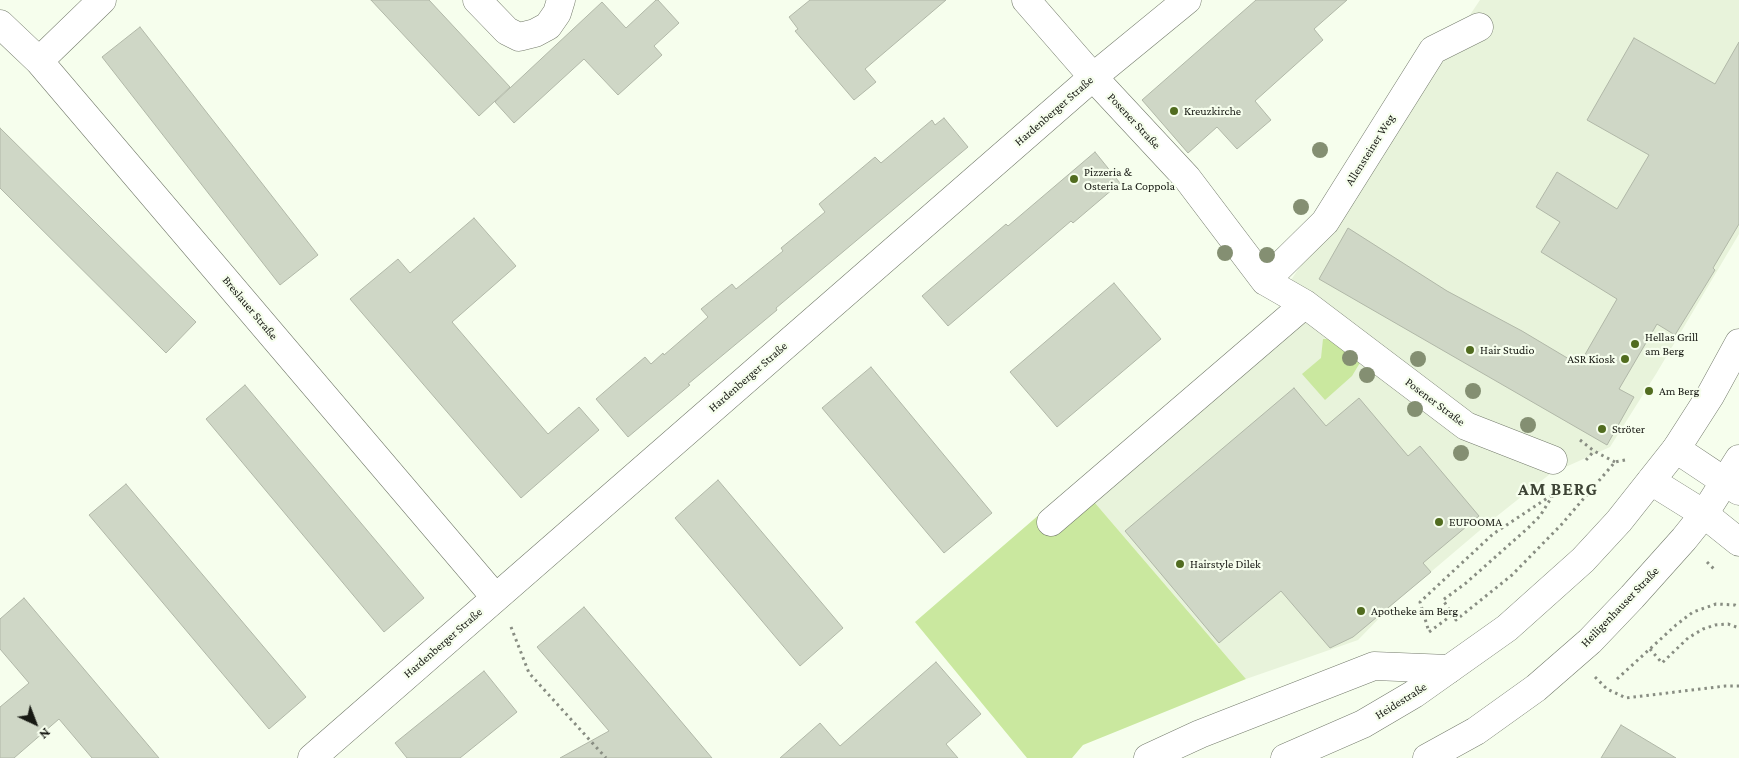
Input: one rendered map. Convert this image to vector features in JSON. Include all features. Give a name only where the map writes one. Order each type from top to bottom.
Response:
[{"type":"street","points":[[39,61],[102,0]]},
{"type":"street","points":[[477,0],[508,31],[519,37],[536,33],[548,26],[557,13],[561,0]]},
{"type":"street","name":"Posener Straße","points":[[1026,0],[1093,77],[1188,178],[1265,281],[1305,304],[1466,426],[1553,460]]},
{"type":"street","name":"Hardenberger Straße","points":[[312,758],[1093,77],[1187,0]]},
{"type":"street","name":"Breslauer Straße","points":[[0,24],[39,61],[493,599]]},
{"type":"street","name":"Allensteiner Weg","points":[[1265,281],[1325,222],[1433,50],[1479,27]]},
{"type":"street","points":[[1050,522],[1305,304]]},
{"type":"street","points":[[1739,343],[1710,396],[1676,449],[1651,482],[1704,514],[1739,542]]},
{"type":"street","points":[[1676,449],[1732,486]]},
{"type":"street","name":"Heiligenhauser Straße","points":[[1427,758],[1476,730],[1536,688],[1590,641],[1644,584],[1704,514],[1732,486],[1739,459]]},
{"type":"street","name":"Heidestraße","points":[[1287,758],[1363,724],[1414,694],[1507,628],[1583,560],[1651,482]]},
{"type":"street","points":[[1148,758],[1200,734],[1374,666],[1449,669]]},
{"type":"path","points":[[1582,464],[1594,451]]},
{"type":"path","points":[[1559,488],[1540,516],[1528,528],[1466,583],[1443,600],[1456,620],[1512,575],[1573,513],[1615,462]]},
{"type":"path","points":[[1452,615],[1429,632],[1420,602],[1493,534],[1553,495]]},
{"type":"path","points":[[493,599],[509,622],[529,673],[606,758]]},
{"type":"path","points":[[1617,679],[1693,612],[1716,604],[1739,607]]},
{"type":"path","points":[[1650,649],[1662,663],[1688,638],[1703,629],[1728,624],[1739,628]]},
{"type":"path","points":[[1592,674],[1607,689],[1626,698],[1739,686]]},
{"type":"shaded area","points":[[1480,0],[1739,0],[1739,234],[1656,374],[1610,447],[1550,474],[1492,520],[1392,605],[1358,640],[1246,679],[1077,482],[1308,291],[1291,280]]},
{"type":"green space","points":[[1323,339],[1340,339],[1361,361],[1352,376],[1325,400],[1302,374],[1321,358]]},
{"type":"green space","points":[[1077,482],[1246,679],[1083,745],[1072,758],[1027,758],[915,622]]},
{"type":"building","points":[[371,0],[429,0],[510,87],[479,116]]},
{"type":"building","points":[[656,0],[679,23],[654,46],[662,55],[618,95],[584,59],[514,123],[495,102],[602,2],[626,28]]},
{"type":"building","points":[[810,0],[946,0],[865,69],[876,82],[854,100],[795,31],[798,29],[789,17]]},
{"type":"building","points":[[1256,0],[1347,0],[1314,29],[1323,40],[1255,101],[1271,120],[1237,149],[1217,127],[1188,153],[1142,100]]},
{"type":"building","points":[[140,27],[318,255],[280,285],[102,57]]},
{"type":"building","points":[[1634,38],[1715,84],[1739,42],[1739,224],[1713,268],[1715,270],[1675,335],[1657,324],[1619,389],[1634,397],[1607,445],[1319,279],[1348,228],[1447,291],[1522,331],[1579,365],[1617,299],[1541,252],[1560,222],[1536,207],[1557,172],[1617,209],[1649,155],[1587,120]]},
{"type":"building","points":[[944,118],[968,147],[776,308],[777,310],[628,437],[596,399],[645,357],[651,364],[708,317],[701,309],[732,284],[736,289],[783,251],[781,248],[825,212],[819,204],[875,157],[881,163],[932,120],[935,125]]},
{"type":"building","points":[[0,128],[196,322],[166,353],[0,188]]},
{"type":"building","points":[[1095,152],[1120,183],[1073,223],[1071,221],[948,326],[922,296],[1006,224],[1008,226]]},
{"type":"building","points":[[474,218],[516,266],[452,322],[548,434],[579,407],[599,430],[521,498],[350,299],[398,259],[410,273]]},
{"type":"building","points":[[1114,283],[1161,339],[1057,427],[1010,372]]},
{"type":"building","points":[[871,367],[992,513],[944,553],[822,408]]},
{"type":"building","points":[[245,385],[424,598],[384,632],[206,419]]},
{"type":"building","points":[[1294,388],[1326,426],[1359,398],[1408,456],[1420,446],[1479,516],[1423,563],[1431,572],[1353,637],[1330,648],[1281,591],[1219,643],[1125,531]]},
{"type":"building","points":[[718,480],[843,628],[800,666],[675,518]]},
{"type":"building","points":[[126,484],[306,697],[269,729],[89,515]]},
{"type":"building","points":[[24,598],[159,758],[92,758],[59,719],[14,758],[0,758],[0,707],[29,683],[0,649],[0,619]]},
{"type":"building","points":[[584,607],[712,758],[560,758],[609,731],[537,647]]},
{"type":"building","points":[[936,662],[981,714],[946,744],[958,758],[780,758],[820,723],[840,746]]},
{"type":"building","points":[[484,671],[517,712],[460,758],[407,758],[395,743]]},
{"type":"building","points":[[1621,725],[1676,758],[1601,758]]},
{"type":"place","name":"Kreuzkirche","points":[[1174,111]]},
{"type":"place","name":"Pizzeria & Osteria La Coppola","points":[[1074,179]]},
{"type":"place","name":"Hellas Grill am Berg","points":[[1635,344]]},
{"type":"place","name":"Hair Studio","points":[[1470,350]]},
{"type":"place","name":"ASR Kiosk","points":[[1625,359]]},
{"type":"place","name":"Am Berg","points":[[1649,391]]},
{"type":"place","name":"Ströter","points":[[1602,429]]},
{"type":"place","name":"EUFOOMA","points":[[1439,522]]},
{"type":"place","name":"Hairstyle Dilek","points":[[1180,564]]},
{"type":"place","name":"Apotheke am Berg","points":[[1361,611]]},
{"type":"district","name":"AM BERG","points":[[1558,489]]}]
